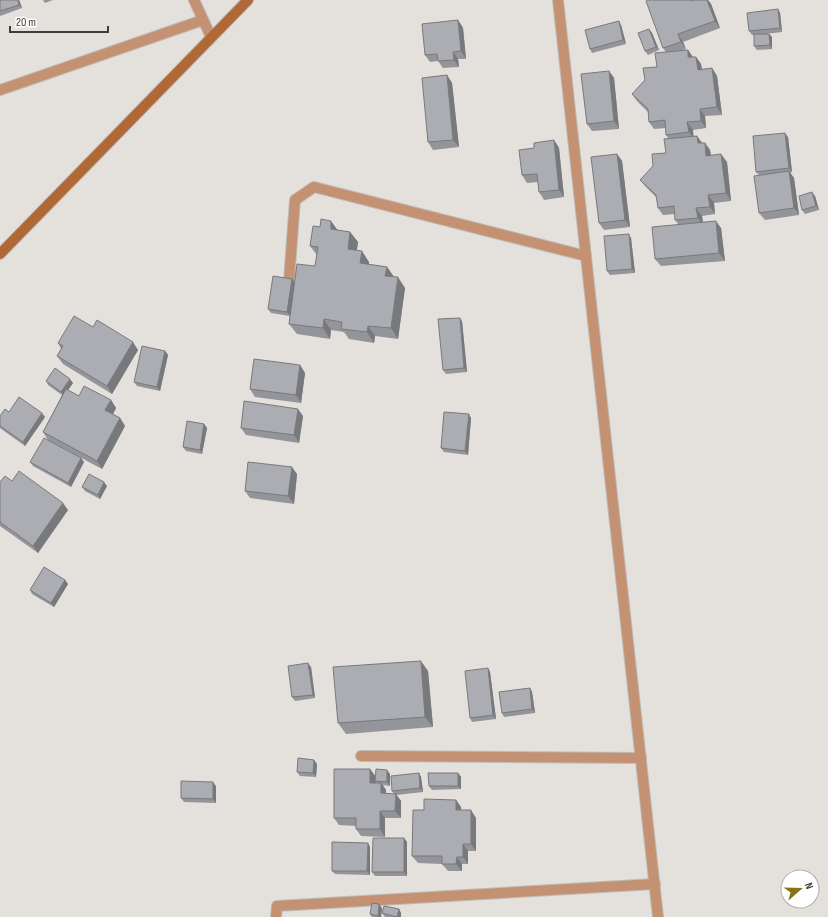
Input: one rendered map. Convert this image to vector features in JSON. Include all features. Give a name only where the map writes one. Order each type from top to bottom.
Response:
[{"type":"street","points":[[194,0],[211,37]]},
{"type":"street","points":[[0,254],[248,0]]},
{"type":"street","points":[[558,0],[658,917]]},
{"type":"street","points":[[0,90],[203,20]]},
{"type":"street","points":[[289,280],[295,200],[314,187],[586,256]]},
{"type":"street","points":[[360,756],[641,758]]},
{"type":"street","points":[[276,917],[277,906],[655,884]]},
{"type":"building","points":[[0,0],[18,0],[19,5],[0,11]]},
{"type":"building","points":[[707,0],[715,21],[678,34],[681,42],[663,48],[646,1]]},
{"type":"building","points":[[778,9],[780,28],[749,31],[747,13]]},
{"type":"building","points":[[458,20],[461,51],[453,52],[454,60],[438,61],[437,54],[425,55],[422,24]]},
{"type":"building","points":[[619,21],[623,40],[590,49],[585,30]]},
{"type":"building","points":[[649,29],[656,47],[645,51],[638,33]]},
{"type":"building","points":[[754,34],[769,34],[770,45],[754,46]]},
{"type":"building","points":[[688,50],[688,57],[696,57],[698,70],[712,68],[717,107],[700,109],[701,121],[687,122],[689,132],[666,135],[665,120],[649,122],[648,109],[632,94],[645,80],[643,68],[657,67],[655,53]]},
{"type":"building","points":[[609,71],[614,121],[587,124],[581,74]]},
{"type":"building","points":[[447,75],[453,140],[428,142],[422,78]]},
{"type":"building","points":[[785,133],[789,168],[756,172],[753,136]]},
{"type":"building","points":[[697,136],[698,143],[705,143],[706,156],[721,154],[726,193],[708,195],[710,207],[696,208],[698,218],[675,220],[674,206],[658,208],[656,195],[640,180],[653,166],[652,154],[666,153],[664,139]]},
{"type":"building","points":[[554,140],[559,190],[539,192],[537,174],[522,175],[519,150],[534,148],[534,143]]},
{"type":"building","points":[[617,154],[625,220],[599,223],[591,157]]},
{"type":"building","points":[[789,171],[794,208],[759,213],[754,176]]},
{"type":"building","points":[[812,192],[816,206],[802,210],[799,196]]},
{"type":"building","points":[[321,219],[331,221],[331,229],[350,232],[348,249],[362,251],[360,263],[387,267],[385,276],[398,277],[391,328],[368,326],[367,332],[341,329],[342,322],[324,319],[323,328],[289,324],[297,264],[315,266],[318,247],[310,246],[313,226],[320,227]]},
{"type":"building","points":[[716,221],[719,253],[655,259],[652,227]]},
{"type":"building","points":[[629,234],[632,269],[607,271],[604,236]]},
{"type":"building","points":[[273,276],[292,279],[287,312],[268,309]]},
{"type":"building","points":[[74,316],[93,327],[97,320],[133,342],[107,386],[57,356],[63,346],[58,343]]},
{"type":"building","points":[[460,318],[464,368],[443,370],[438,319]]},
{"type":"building","points":[[142,346],[165,351],[157,387],[134,382]]},
{"type":"building","points":[[254,359],[300,365],[296,395],[250,389]]},
{"type":"building","points":[[55,368],[70,379],[61,392],[46,381]]},
{"type":"building","points":[[84,386],[111,400],[105,410],[120,418],[97,461],[43,432],[66,389],[79,396]]},
{"type":"building","points":[[19,397],[42,413],[23,442],[0,426],[0,416],[5,409],[9,412]]},
{"type":"building","points":[[244,401],[298,409],[294,435],[241,428]]},
{"type":"building","points":[[444,412],[469,414],[465,451],[441,448]]},
{"type":"building","points":[[187,421],[204,424],[200,450],[183,447]]},
{"type":"building","points":[[44,438],[81,458],[68,483],[30,462]]},
{"type":"building","points":[[248,462],[292,467],[288,496],[245,491]]},
{"type":"building","points":[[19,471],[63,503],[33,546],[0,522],[0,482],[5,476],[12,481]]},
{"type":"building","points":[[89,474],[104,482],[98,495],[82,487]]},
{"type":"building","points":[[44,567],[65,580],[51,603],[30,590]]},
{"type":"building","points":[[421,661],[425,717],[338,723],[333,667]]},
{"type":"building","points":[[308,663],[313,695],[292,697],[288,666]]},
{"type":"building","points":[[488,668],[493,715],[470,718],[465,671]]},
{"type":"building","points":[[530,688],[532,709],[502,713],[499,692]]},
{"type":"building","points":[[298,758],[314,760],[313,773],[297,772]]},
{"type":"building","points":[[334,769],[370,769],[370,783],[381,783],[381,793],[396,794],[395,811],[380,811],[380,829],[356,829],[356,818],[334,818]]},
{"type":"building","points":[[376,769],[387,770],[387,782],[375,781]]},
{"type":"building","points":[[419,773],[420,788],[392,791],[391,776]]},
{"type":"building","points":[[428,773],[458,773],[458,786],[429,786]]},
{"type":"building","points":[[181,781],[213,782],[213,799],[181,798]]},
{"type":"building","points":[[424,799],[456,800],[456,810],[471,810],[471,844],[463,844],[463,857],[457,857],[456,864],[442,864],[442,856],[412,856],[413,810],[424,810]]},
{"type":"building","points":[[373,838],[404,838],[404,872],[372,872]]},
{"type":"building","points":[[332,842],[368,843],[367,871],[332,871]]},
{"type":"building","points":[[372,903],[379,904],[378,916],[370,914]]},
{"type":"building","points":[[384,906],[399,909],[397,917],[382,913]]}]
